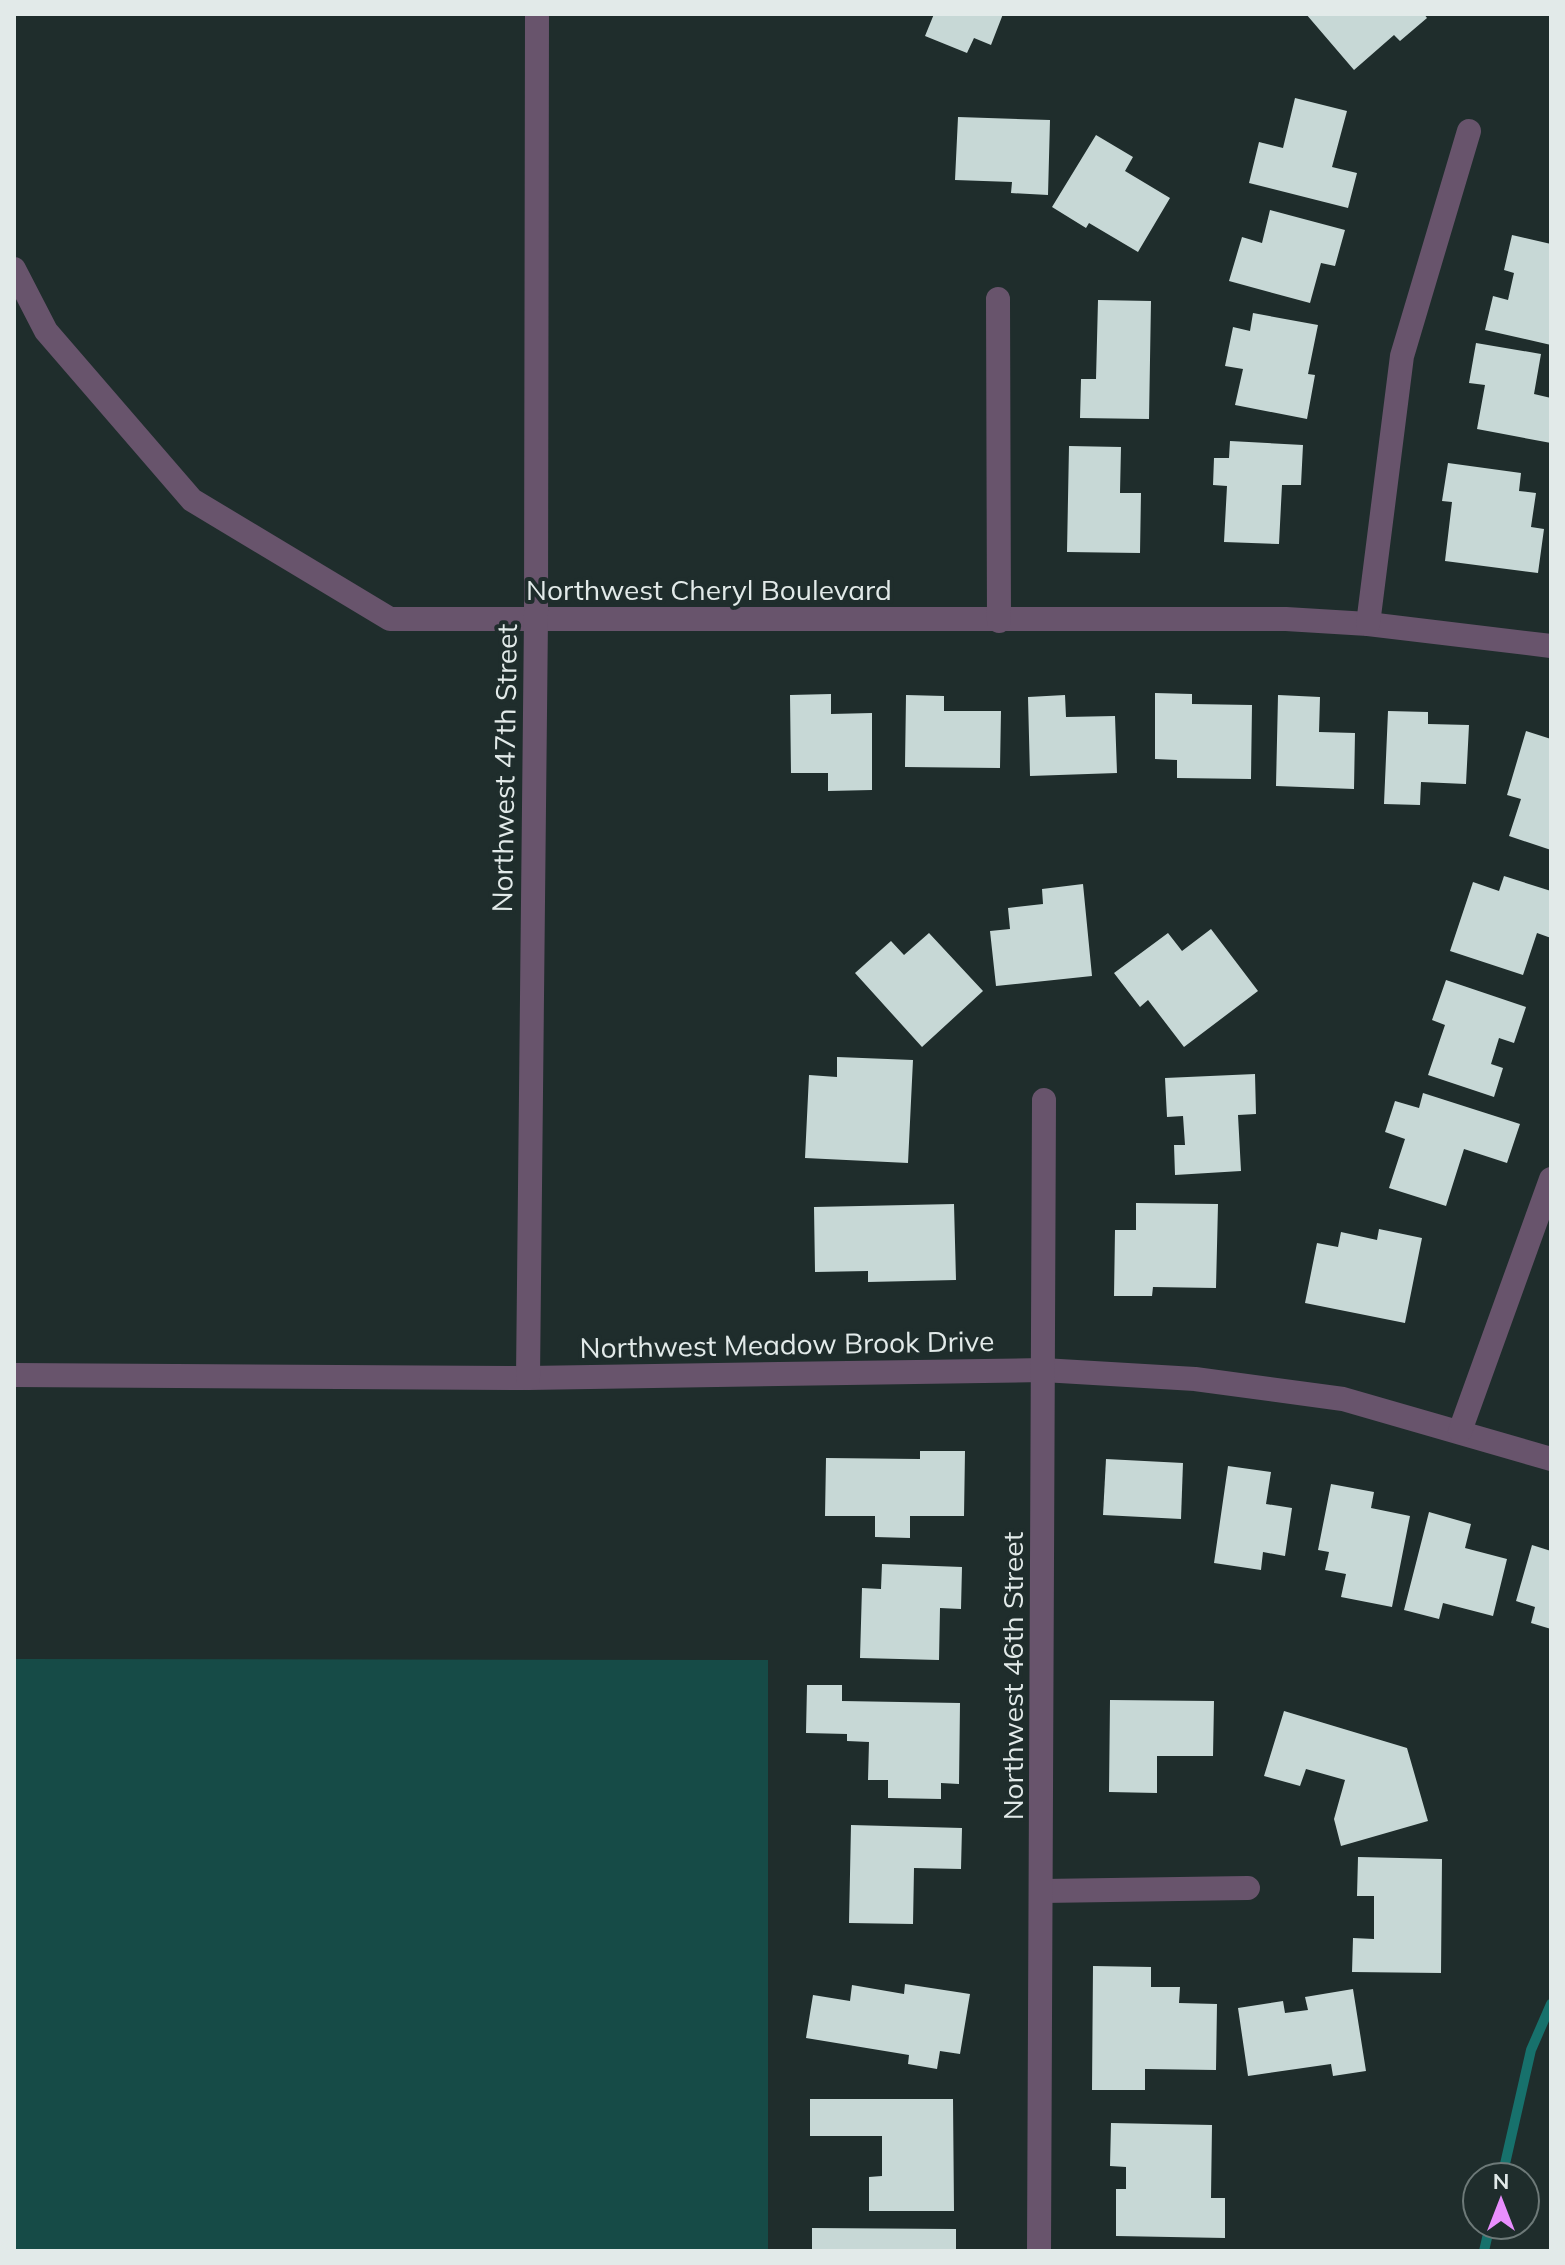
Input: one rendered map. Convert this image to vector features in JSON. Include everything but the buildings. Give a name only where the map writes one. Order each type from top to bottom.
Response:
[{"type":"street","name":"Northwest 47th Street","points":[[528,1378],[536,617],[537,14]]},
{"type":"street","points":[[1368,624],[1402,356],[1469,131]]},
{"type":"street","name":"Northwest Cheryl Boulevard","points":[[14,269],[46,331],[192,500],[390,619],[1286,619],[1368,624],[1551,646]]},
{"type":"street","points":[[998,299],[999,621]]},
{"type":"street","name":"Northwest 46th Street","points":[[1039,2251],[1044,1100]]},
{"type":"street","points":[[1460,1431],[1551,1179]]},
{"type":"street","name":"Northwest Meadow Brook Drive","points":[[14,1375],[528,1378],[1043,1370],[1195,1379],[1343,1399],[1551,1459]]},
{"type":"street","points":[[1042,1891],[1248,1888]]},
{"type":"shaded area","points":[[14,1659],[768,1660],[768,2251],[14,2251]]},
{"type":"waterway","points":[[1506,2161],[1531,2050],[1551,2004]]},
{"type":"waterway","points":[[1484,2251],[1486,2241]]}]
